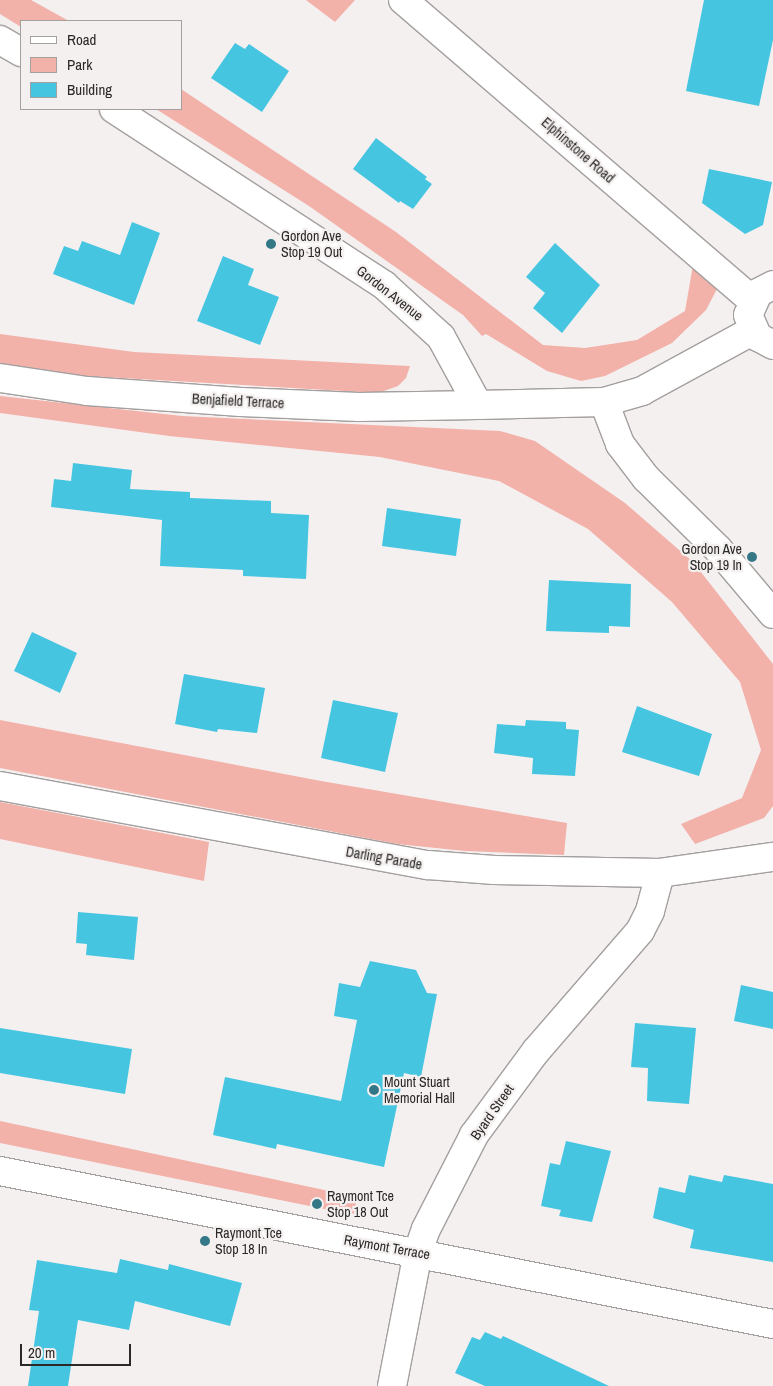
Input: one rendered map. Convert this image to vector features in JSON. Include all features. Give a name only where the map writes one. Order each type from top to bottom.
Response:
[{"type":"street","name":"Elphinstone Road","points":[[403,0],[763,293]]},
{"type":"street","points":[[0,40],[20,51]]},
{"type":"street","name":"Gordon Avenue","points":[[116,110],[384,285],[441,337],[478,405]]},
{"type":"street","points":[[478,405],[604,402],[642,391],[763,338],[748,315],[763,293]]},
{"type":"street","name":"Benjafield Terrace","points":[[0,378],[87,390],[241,402],[359,407],[478,405]]},
{"type":"street","points":[[604,402],[620,444],[646,478],[718,549],[773,614]]},
{"type":"street","name":"Darling Parade","points":[[0,786],[428,865],[494,870],[660,873],[773,857]]},
{"type":"street","name":"Byard Street","points":[[392,1386],[418,1252],[426,1229],[474,1135],[536,1051],[640,931],[650,911],[660,873]]},
{"type":"street","name":"Raymont Terrace","points":[[0,1171],[418,1252],[773,1324]]},
{"type":"green space","points":[[0,0],[31,0],[67,20],[20,20],[20,26],[0,14]]},
{"type":"green space","points":[[306,0],[355,0],[335,22]]},
{"type":"green space","points":[[182,90],[396,232],[543,345],[585,348],[637,340],[685,311],[693,265],[718,287],[706,310],[672,343],[605,376],[581,381],[547,371],[486,334],[482,336],[463,315],[309,206],[158,110],[182,110]]},
{"type":"green space","points":[[0,334],[134,352],[410,366],[406,378],[398,386],[378,393],[87,376],[0,363]]},
{"type":"green space","points":[[0,396],[182,416],[500,431],[535,441],[625,503],[693,562],[773,664],[773,806],[764,818],[695,844],[681,824],[742,798],[761,750],[740,682],[672,602],[588,529],[499,481],[380,457],[169,436],[0,413]]},
{"type":"green space","points":[[0,720],[321,781],[567,823],[564,855],[465,851],[397,844],[0,768]]},
{"type":"green space","points":[[0,802],[209,842],[204,881],[0,839]]},
{"type":"green space","points":[[0,1121],[357,1197],[354,1215],[0,1143]]},
{"type":"building","points":[[704,0],[773,0],[773,40],[759,106],[686,91]]},
{"type":"building","points":[[235,43],[245,49],[249,44],[289,71],[262,112],[211,78]]},
{"type":"building","points":[[376,138],[427,177],[425,179],[432,184],[413,209],[400,201],[399,203],[353,169]]},
{"type":"building","points":[[709,169],[772,182],[763,225],[745,234],[702,203]]},
{"type":"building","points":[[132,222],[160,233],[134,305],[53,274],[64,246],[78,251],[82,241],[120,255]]},
{"type":"building","points":[[555,243],[600,285],[562,333],[533,308],[545,293],[526,277]]},
{"type":"building","points":[[223,256],[254,269],[248,285],[279,297],[260,345],[197,321]]},
{"type":"building","points":[[73,463],[132,470],[130,489],[190,492],[190,498],[271,501],[271,513],[309,515],[306,579],[243,576],[243,570],[160,566],[162,520],[51,507],[54,479],[71,481]]},
{"type":"building","points":[[387,508],[461,519],[456,556],[382,546]]},
{"type":"building","points":[[549,580],[631,584],[630,627],[609,626],[609,633],[546,631]]},
{"type":"building","points":[[32,632],[77,653],[60,693],[14,671]]},
{"type":"building","points":[[184,674],[265,688],[257,733],[218,729],[217,732],[175,724]]},
{"type":"building","points":[[333,700],[398,713],[385,772],[321,758]]},
{"type":"building","points":[[637,706],[712,734],[699,776],[622,752]]},
{"type":"building","points":[[526,720],[566,722],[566,729],[579,730],[575,776],[532,774],[533,758],[494,753],[497,724],[525,726]]},
{"type":"building","points":[[78,912],[138,917],[134,960],[86,955],[87,944],[76,943]]},
{"type":"building","points":[[370,961],[416,970],[427,993],[437,994],[421,1077],[404,1073],[384,1167],[277,1144],[276,1149],[213,1135],[225,1077],[341,1101],[357,1020],[334,1016],[339,983],[360,987]]},
{"type":"building","points":[[741,985],[773,992],[773,1029],[734,1021]]},
{"type":"building","points":[[635,1023],[696,1028],[689,1104],[647,1101],[648,1068],[631,1067]]},
{"type":"building","points":[[0,1028],[132,1049],[125,1094],[0,1073]]},
{"type":"building","points":[[566,1141],[611,1151],[592,1222],[559,1216],[561,1210],[541,1206],[550,1163],[560,1165]]},
{"type":"building","points":[[689,1175],[722,1182],[724,1175],[773,1184],[773,1262],[690,1248],[694,1230],[653,1218],[659,1187],[685,1193]]},
{"type":"building","points":[[120,1259],[168,1270],[169,1264],[242,1283],[230,1326],[135,1301],[129,1330],[78,1320],[68,1386],[28,1386],[39,1311],[29,1310],[37,1260],[117,1273]]},
{"type":"building","points":[[485,1332],[501,1339],[503,1336],[609,1386],[485,1386],[455,1373],[472,1337],[480,1340]]},
{"type":"place","name":"Gordon Ave Stop 19 Out","points":[[271,244]]},
{"type":"place","name":"Gordon Ave Stop 19 In","points":[[752,557]]},
{"type":"place","name":"Mount Stuart Memorial Hall","points":[[374,1090]]},
{"type":"place","name":"Raymont Tce Stop 18 Out","points":[[317,1204]]},
{"type":"place","name":"Raymont Tce Stop 18 In","points":[[205,1241]]}]
